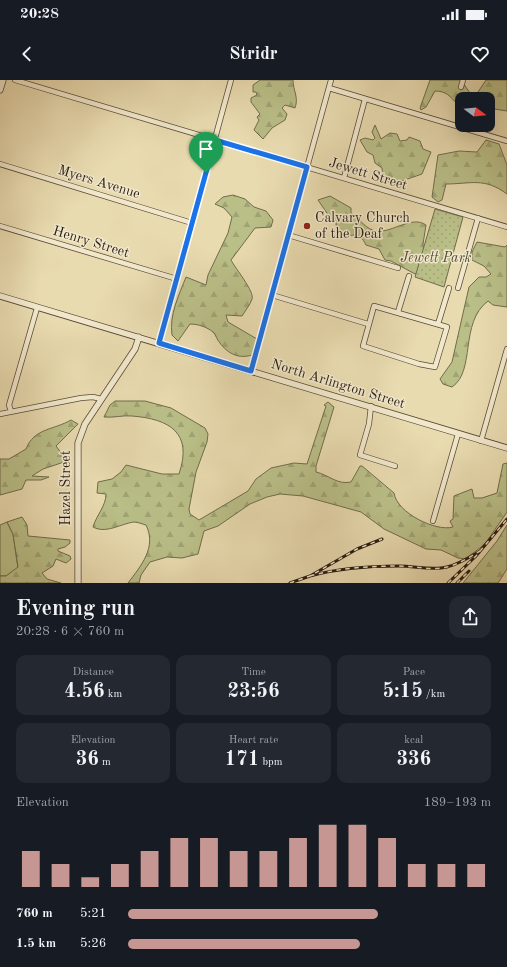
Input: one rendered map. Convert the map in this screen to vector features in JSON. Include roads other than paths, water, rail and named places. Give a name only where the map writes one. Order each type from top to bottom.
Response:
[{"type":"street","points":[[0,90],[3,80]]},
{"type":"street","name":"Jewett Street","points":[[15,80],[507,227]]},
{"type":"street","points":[[159,343],[231,80]]},
{"type":"street","points":[[251,371],[331,80]]},
{"type":"street","points":[[461,87],[463,80]]},
{"type":"street","points":[[329,88],[507,142]]},
{"type":"street","points":[[344,178],[366,99]]},
{"type":"street","name":"Myers Avenue","points":[[0,164],[192,223]]},
{"type":"street","points":[[458,288],[478,218]]},
{"type":"street","name":"Henry Street","points":[[0,226],[177,279]]},
{"type":"street","points":[[288,235],[398,268]]},
{"type":"street","points":[[398,312],[409,276]]},
{"type":"street","points":[[438,324],[449,288]]},
{"type":"street","points":[[272,295],[368,324]]},
{"type":"street","name":"North Arlington Street","points":[[0,296],[507,448]]},
{"type":"street","points":[[375,306],[398,312],[447,327],[442,348],[434,368],[363,346],[372,308],[375,306]]},
{"type":"street","points":[[11,412],[9,405],[37,308]]},
{"type":"street","name":"Hazel Street","points":[[78,583],[77,451],[85,424],[134,349],[139,337]]},
{"type":"street","points":[[481,441],[507,349]]},
{"type":"street","points":[[0,414],[81,398],[93,397],[101,399]]},
{"type":"street","points":[[371,406],[371,416],[360,455],[395,466]]},
{"type":"street","points":[[433,521],[458,434]]},
{"type":"railway","points":[[448,583],[476,556],[507,519]]},
{"type":"railway","points":[[290,583],[310,576],[357,549],[382,539]]},
{"type":"railway","points":[[310,576],[343,569],[365,567],[399,566],[441,568],[451,566],[480,551]]},
{"type":"railway","points":[[457,583],[469,571]]},
{"type":"place","name":"Calvary Church of the Deaf","points":[[307,226]]},
{"type":"park label","name":"Jewett Park","points":[[436,258]]}]
